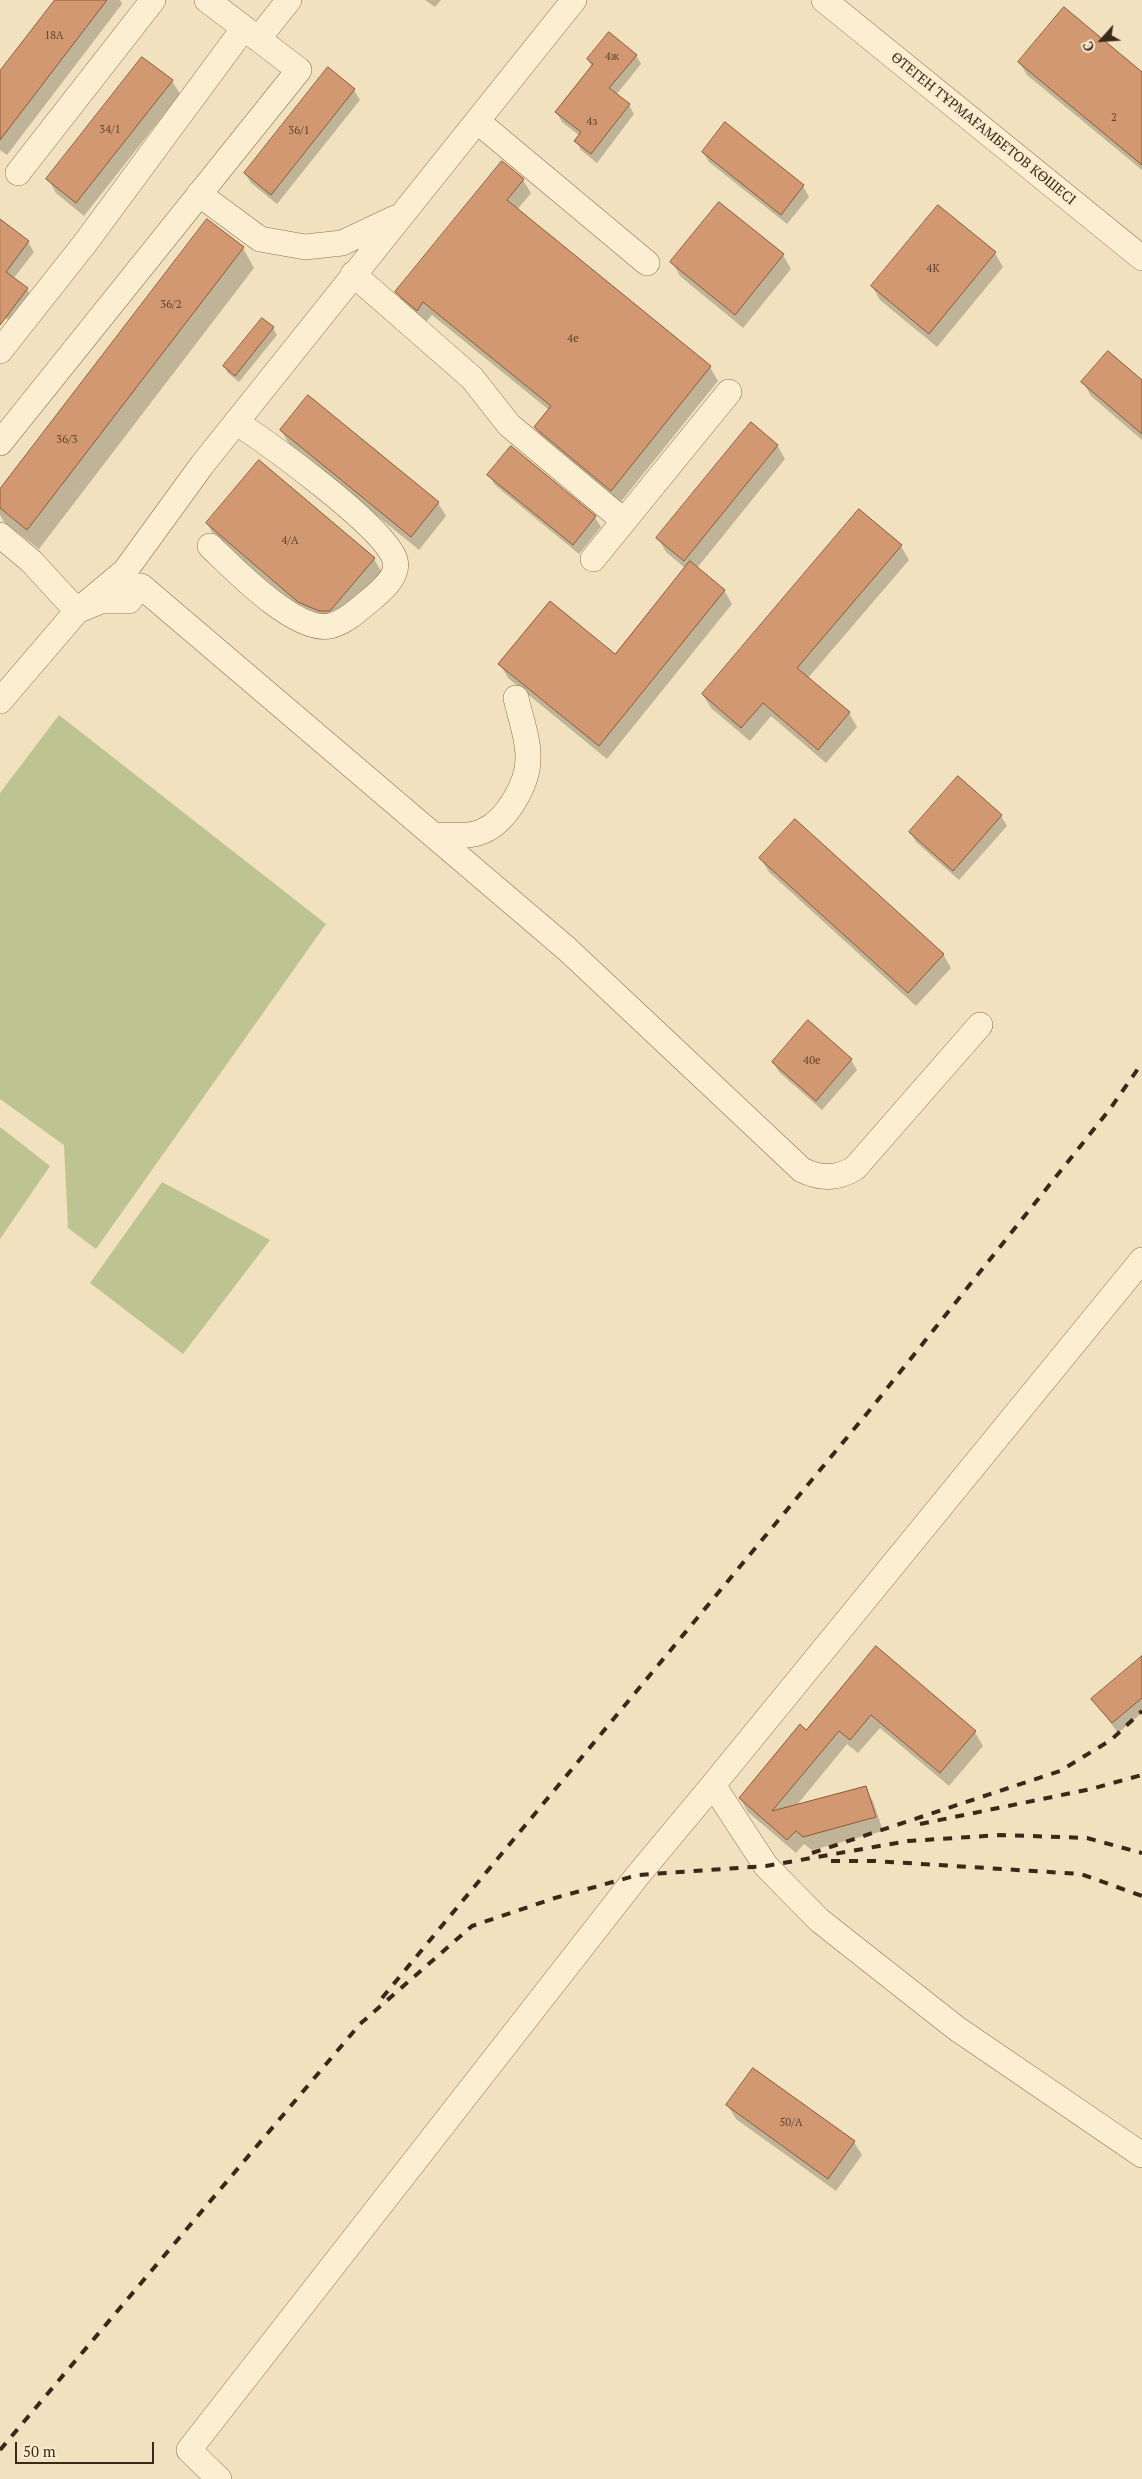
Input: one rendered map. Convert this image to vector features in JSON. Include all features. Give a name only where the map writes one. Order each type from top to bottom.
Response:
[{"type":"street","points":[[18,173],[153,0]]},
{"type":"street","points":[[0,443],[299,70],[207,0]]},
{"type":"street","points":[[0,351],[251,34],[289,0]]},
{"type":"street","points":[[0,701],[77,611],[133,579],[236,422],[574,0]]},
{"type":"street","name":"ӨТЕГЕН ТҰРМАҒАМБЕТОВ КӨШЕСІ","points":[[824,0],[1142,258]]},
{"type":"street","points":[[477,122],[647,263]]},
{"type":"street","points":[[200,194],[260,239],[305,247],[342,243],[402,215]]},
{"type":"street","points":[[353,274],[472,378],[509,425],[624,521]]},
{"type":"street","points":[[593,558],[729,392]]},
{"type":"street","points":[[210,546],[259,594],[305,622],[329,626],[346,619],[394,576],[396,561],[389,546],[356,514],[266,442],[236,422]]},
{"type":"street","points":[[0,535],[31,561],[77,611]]},
{"type":"street","points":[[133,579],[568,949],[802,1170],[829,1178],[855,1168],[980,1025]]},
{"type":"street","points":[[434,835],[464,836],[484,831],[502,818],[518,794],[528,759],[516,698]]},
{"type":"street","points":[[219,2479],[189,2450],[638,1876],[1142,1260]]},
{"type":"street","points":[[712,1785],[766,1866],[819,1920],[956,2028],[1142,2155]]},
{"type":"green space","points":[[59,715],[326,924],[96,1249],[68,1228],[64,1145],[0,1099],[0,793]]},
{"type":"green space","points":[[0,1127],[50,1166],[0,1239]]},
{"type":"green space","points":[[162,1182],[270,1240],[183,1354],[90,1283]]},
{"type":"building","points":[[55,0],[107,0],[0,140],[0,71]]},
{"type":"building","points":[[1064,7],[1142,72],[1142,165],[1018,62]]},
{"type":"building","points":[[609,32],[637,55],[609,88],[630,104],[591,154],[574,141],[581,132],[555,112],[593,64],[587,59]]},
{"type":"building","points":[[142,57],[173,80],[76,203],[46,179]]},
{"type":"building","points":[[328,67],[355,89],[271,195],[244,173]]},
{"type":"building","points":[[725,122],[804,185],[781,215],[702,152]]},
{"type":"building","points":[[502,161],[524,179],[507,200],[711,366],[611,491],[534,427],[551,406],[423,302],[417,311],[395,292]]},
{"type":"building","points":[[719,202],[784,254],[735,315],[670,262]]},
{"type":"building","points":[[938,205],[996,252],[929,334],[871,286]]},
{"type":"building","points":[[0,219],[29,241],[6,272],[28,288],[0,325]]},
{"type":"building","points":[[207,219],[244,247],[27,530],[0,508],[0,489]]},
{"type":"building","points":[[262,318],[274,327],[235,376],[223,366]]},
{"type":"building","points":[[1108,351],[1142,380],[1142,434],[1081,382]]},
{"type":"building","points":[[308,395],[439,502],[411,537],[280,430]]},
{"type":"building","points":[[751,422],[778,445],[684,561],[656,538]]},
{"type":"building","points":[[511,446],[596,516],[573,545],[487,475]]},
{"type":"building","points":[[259,460],[375,558],[330,611],[319,611],[298,602],[206,523]]},
{"type":"building","points":[[859,509],[902,545],[797,668],[850,712],[818,750],[763,703],[741,728],[702,694]]},
{"type":"building","points":[[690,561],[725,590],[599,746],[498,664],[550,601],[615,654]]},
{"type":"building","points":[[958,776],[1002,815],[953,871],[909,832]]},
{"type":"building","points":[[795,819],[944,954],[908,993],[759,858]]},
{"type":"building","points":[[808,1020],[852,1059],[816,1101],[772,1062]]},
{"type":"building","points":[[876,1646],[976,1731],[940,1773],[871,1715],[850,1740],[839,1731],[772,1811],[866,1786],[876,1817],[803,1837],[796,1831],[787,1840],[739,1798],[800,1724],[806,1730]]},
{"type":"building","points":[[1142,1656],[1142,1698],[1112,1723],[1091,1699]]},
{"type":"building","points":[[753,2068],[855,2141],[828,2179],[726,2105]]},
{"type":"railway","points":[[382,1998],[869,1411],[1110,1109],[1142,1063]]},
{"type":"railway","points":[[812,1853],[1060,1771],[1111,1740],[1142,1711]]},
{"type":"railway","points":[[920,1824],[1091,1789],[1142,1775]]},
{"type":"railway","points":[[0,2450],[360,2024],[472,1926],[555,1898],[638,1875],[766,1866],[908,1841],[1001,1835],[1087,1838],[1142,1853]]},
{"type":"railway","points":[[831,1861],[875,1861],[1081,1874],[1142,1896]]}]
